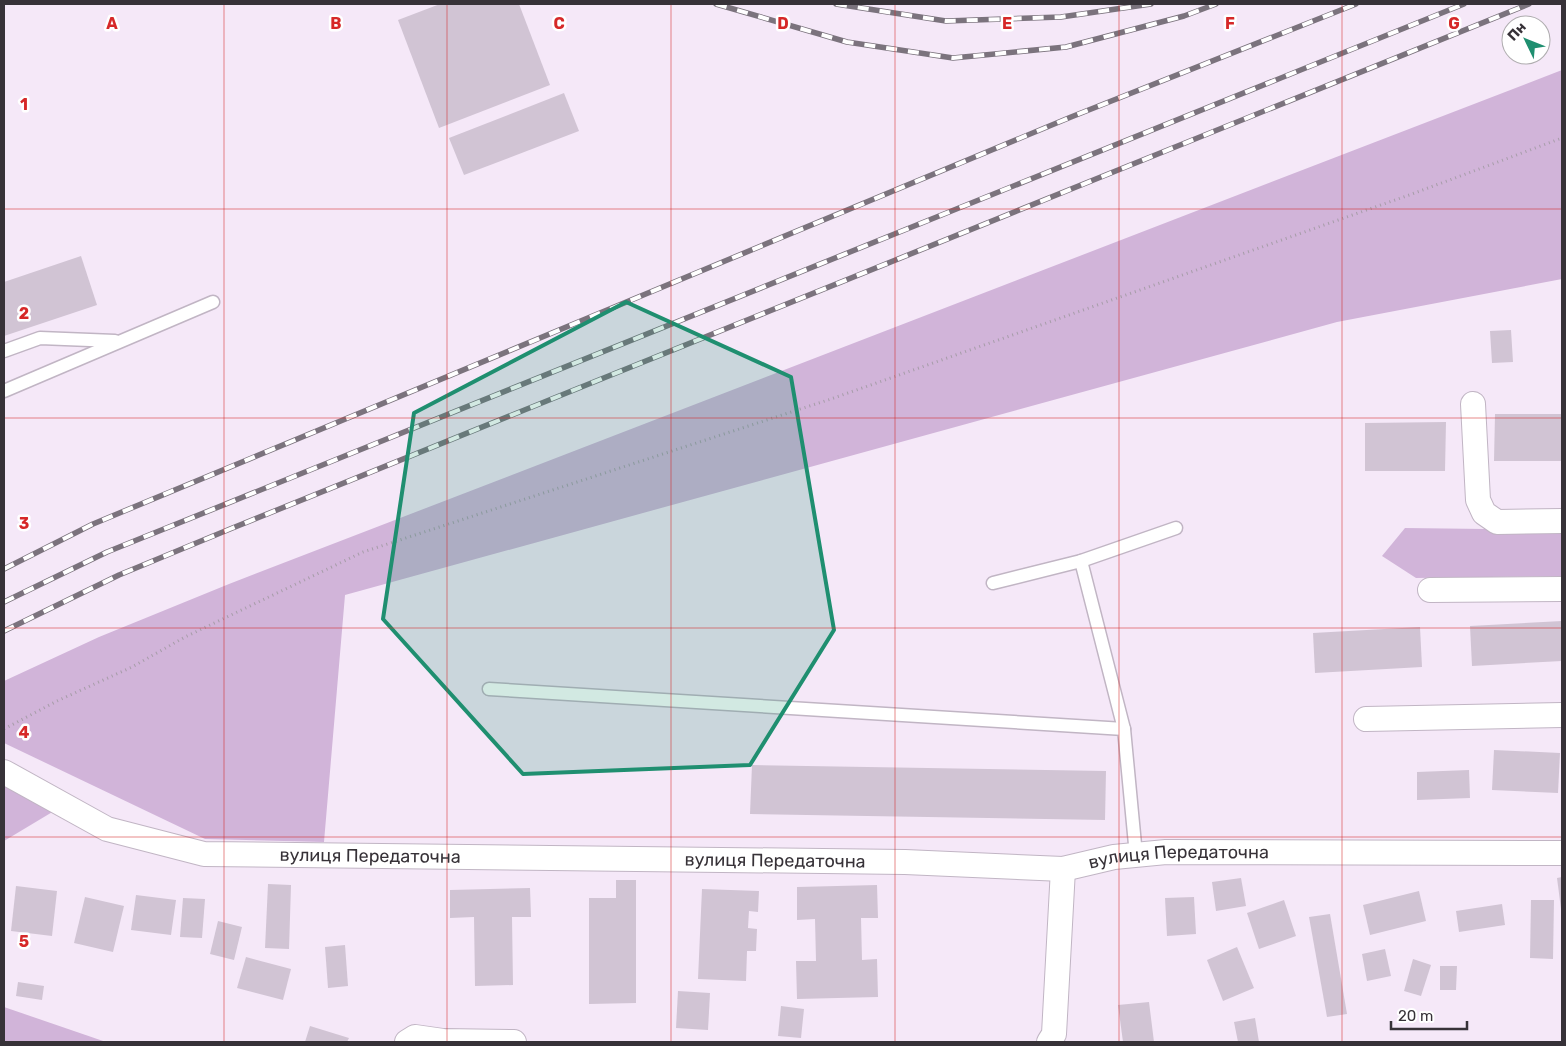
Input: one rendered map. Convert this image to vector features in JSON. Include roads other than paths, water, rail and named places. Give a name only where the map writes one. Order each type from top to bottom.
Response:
[{"type":"street","points":[[1473,404],[1478,500],[1484,513],[1497,522],[1562,521]]},
{"type":"street","points":[[1430,590],[1562,589]]},
{"type":"street","points":[[1366,719],[1562,715]]},
{"type":"street","name":"вулиця Передаточна","points":[[4,772],[107,829],[204,854],[905,862],[1063,869],[1114,857],[1166,852],[1562,853]]},
{"type":"street","points":[[1049,1042],[1054,1034],[1063,869]]},
{"type":"street","points":[[407,1042],[415,1037],[443,1041],[514,1042]]},
{"type":"lane","points":[[4,391],[213,302]]},
{"type":"lane","points":[[4,351],[40,338],[120,341]]},
{"type":"lane","points":[[993,583],[1081,561],[1176,528]]},
{"type":"lane","points":[[1081,561],[1124,728],[1136,855]]},
{"type":"lane","points":[[489,689],[1124,728]]},
{"type":"railway","points":[[716,4],[847,42],[953,58],[1066,47],[1184,16],[1216,4]]},
{"type":"railway","points":[[836,4],[946,21],[1061,17],[1151,4]]},
{"type":"railway","points":[[4,569],[93,524],[1071,117],[1356,4]]},
{"type":"railway","points":[[4,602],[107,552],[1464,4]]},
{"type":"railway","points":[[4,631],[119,575],[230,529],[1529,4]]}]
